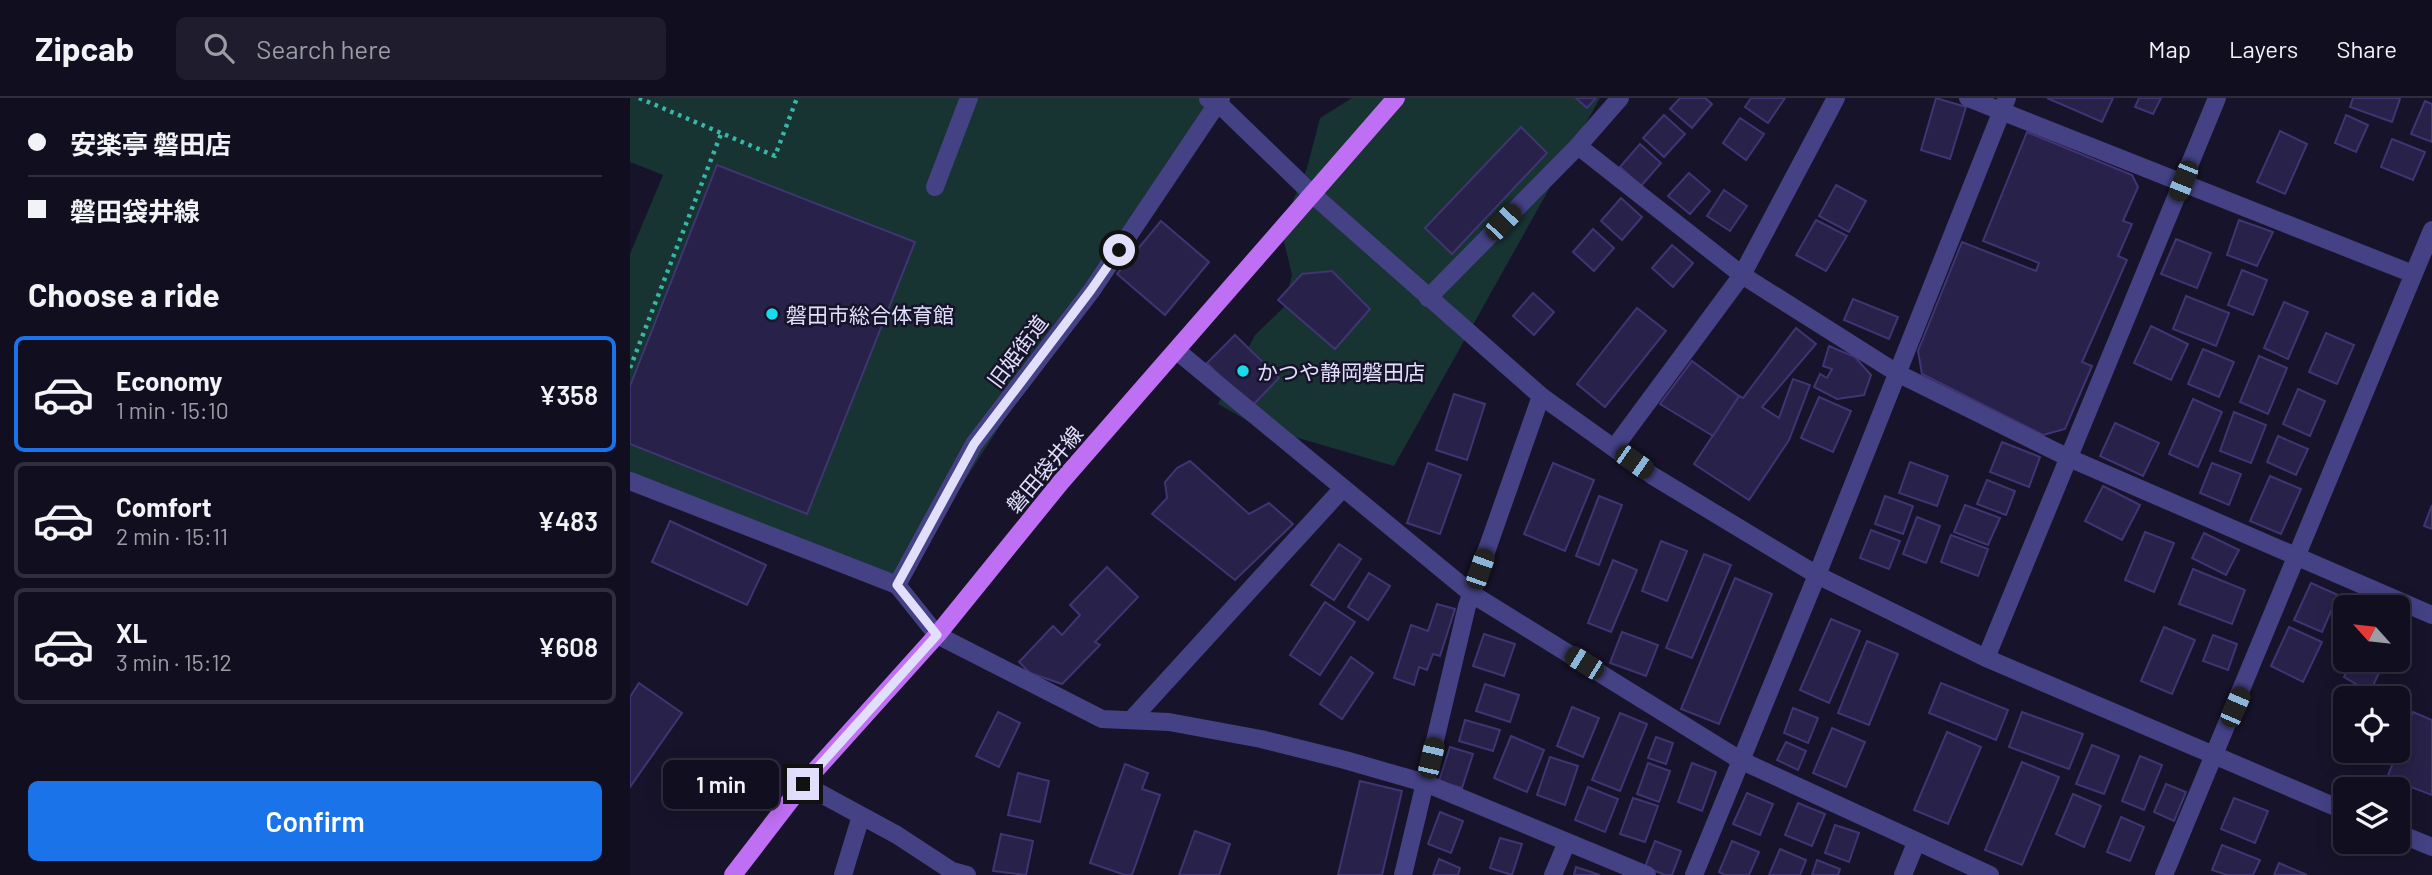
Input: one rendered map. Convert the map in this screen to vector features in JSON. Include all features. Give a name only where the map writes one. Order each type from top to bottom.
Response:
[{"type":"main road","name":"磐田袋井線","points":[[733,875],[803,784],[937,635],[1061,482],[1396,98]]},
{"type":"street","points":[[934,187],[969,98]]},
{"type":"street","points":[[1428,298],[1578,146],[1620,98]]},
{"type":"street","points":[[1614,448],[1742,275],[1836,98]]},
{"type":"street","points":[[1968,98],[2004,105],[2413,274]]},
{"type":"street","points":[[1986,658],[2217,98]]},
{"type":"street","points":[[1215,100],[1311,193],[1541,396],[1653,476],[1818,575],[1986,658],[2333,806]]},
{"type":"street","name":"旧姫街道","points":[[897,585],[974,444],[1091,290],[1215,100]]},
{"type":"street","points":[[1694,875],[1818,575],[2004,105]]},
{"type":"street","points":[[1578,146],[1742,275],[1897,373],[2069,458],[2432,615]]},
{"type":"street","points":[[2164,875],[2432,230]]},
{"type":"street","points":[[1177,351],[1472,594],[1740,760],[1990,875]]},
{"type":"street","points":[[1403,875],[1472,594],[1541,396]]},
{"type":"street","points":[[630,481],[897,585],[937,635],[1102,719],[1169,722],[1261,739],[1425,783],[1647,875]]},
{"type":"street","points":[[1131,720],[1343,488]]},
{"type":"street","points":[[803,784],[897,835],[952,872],[967,875]]},
{"type":"street","points":[[843,875],[861,816]]},
{"type":"street","points":[[2410,838],[2432,847]]},
{"type":"street","points":[[1553,875],[1567,842]]},
{"type":"street","points":[[1903,875],[1916,842]]},
{"type":"path","points":[[639,98],[775,156],[797,98]]},
{"type":"path","points":[[630,368],[721,134]]},
{"type":"green space","points":[[630,98],[1212,98],[897,585],[630,481],[630,254],[663,175],[630,162]]},
{"type":"green space","points":[[1352,98],[1600,98],[1394,466],[1257,426],[1218,404],[1255,335],[1284,307],[1292,275],[1281,229],[1307,168],[1320,118]]},
{"type":"building","points":[[1576,98],[1596,98],[1587,108]]},
{"type":"building","points":[[1680,98],[1705,98],[1712,104],[1692,128],[1670,109]]},
{"type":"building","points":[[1751,98],[1785,98],[1768,123],[1745,107]]},
{"type":"building","points":[[1936,98],[1966,107],[1950,159],[1921,150]]},
{"type":"building","points":[[2047,98],[2113,98],[2102,122]]},
{"type":"building","points":[[2139,98],[2161,98],[2153,114],[2135,107]]},
{"type":"building","points":[[2353,98],[2400,99],[2392,122],[2350,107]]},
{"type":"building","points":[[2425,101],[2432,104],[2432,142],[2411,134]]},
{"type":"building","points":[[1664,115],[1685,134],[1664,157],[1643,138]]},
{"type":"building","points":[[2346,115],[2368,125],[2356,152],[2335,143]]},
{"type":"building","points":[[1740,118],[1764,134],[1746,160],[1723,143]]},
{"type":"building","points":[[1521,127],[1547,153],[1452,254],[1425,228]]},
{"type":"building","points":[[2280,131],[2307,144],[2285,194],[2257,182]]},
{"type":"building","points":[[2027,132],[2132,175],[2138,187],[2123,221],[2132,224],[2118,256],[2127,260],[2082,362],[2092,366],[2065,429],[2043,435],[1922,374],[1918,351],[1962,242],[2036,271],[2039,263],[1983,241]]},
{"type":"building","points":[[2392,139],[2425,152],[2413,180],[2381,167]]},
{"type":"building","points":[[1640,144],[1661,163],[1641,186],[1620,167]]},
{"type":"building","name":"磐田市総合体育館","points":[[717,165],[915,242],[807,514],[630,444],[630,386]]},
{"type":"building","points":[[1689,173],[1710,191],[1690,214],[1668,196]]},
{"type":"building","points":[[1836,185],[1866,201],[1849,232],[1819,216]]},
{"type":"building","points":[[1724,190],[1747,206],[1730,231],[1707,216]]},
{"type":"building","points":[[1621,198],[1642,217],[1622,240],[1601,221]]},
{"type":"building","points":[[1816,220],[1847,236],[1826,271],[1796,255]]},
{"type":"building","points":[[2239,220],[2273,232],[2257,266],[2227,255]]},
{"type":"building","points":[[1161,221],[1209,262],[1165,315],[1117,274]]},
{"type":"building","points":[[1593,229],[1614,248],[1594,271],[1573,252]]},
{"type":"building","points":[[2176,239],[2211,253],[2197,288],[2161,274]]},
{"type":"building","points":[[1672,245],[1693,263],[1673,287],[1652,268]]},
{"type":"building","points":[[2242,270],[2267,280],[2253,315],[2228,305]]},
{"type":"building","points":[[1332,271],[1370,309],[1335,349],[1278,300],[1302,274]]},
{"type":"building","points":[[1533,293],[1554,312],[1534,335],[1513,316]]},
{"type":"building","points":[[2186,296],[2229,313],[2216,346],[2173,329]]},
{"type":"building","points":[[1853,299],[1898,317],[1889,339],[1844,320]]},
{"type":"building","points":[[2284,302],[2308,312],[2288,359],[2264,348]]},
{"type":"building","points":[[1637,308],[1666,331],[1605,407],[1577,384]]},
{"type":"building","points":[[2151,326],[2188,344],[2171,380],[2134,363]]},
{"type":"building","points":[[1796,328],[1816,344],[1762,407],[1779,418],[1793,379],[1810,385],[1789,440],[1749,500],[1694,464],[1739,396],[1743,398]]},
{"type":"building","points":[[2326,333],[2354,345],[2337,384],[2309,372]]},
{"type":"building","name":"かつや静岡磐田店","points":[[1235,335],[1279,378],[1251,407],[1207,363]]},
{"type":"building","points":[[1829,346],[1855,357],[1871,375],[1864,395],[1837,399],[1814,387],[1820,374],[1827,378],[1832,369],[1823,366]]},
{"type":"building","points":[[2203,349],[2234,362],[2219,397],[2188,384]]},
{"type":"building","points":[[2259,356],[2287,368],[2268,414],[2240,402]]},
{"type":"building","points":[[1692,361],[1739,396],[1713,436],[1660,404]]},
{"type":"building","points":[[2298,389],[2325,401],[2310,436],[2283,424]]},
{"type":"building","points":[[1454,394],[1485,404],[1467,460],[1436,450]]},
{"type":"building","points":[[1819,397],[1851,411],[1833,452],[1801,438]]},
{"type":"building","points":[[2193,399],[2222,412],[2198,467],[2169,454]]},
{"type":"building","points":[[2234,412],[2266,425],[2251,463],[2220,451]]},
{"type":"building","points":[[2115,423],[2159,443],[2143,476],[2100,456]]},
{"type":"building","points":[[2278,436],[2308,449],[2296,475],[2267,462]]},
{"type":"building","points":[[2002,442],[2040,457],[2029,487],[1990,472]]},
{"type":"building","points":[[1190,461],[1249,514],[1269,503],[1293,524],[1235,580],[1152,514],[1167,498],[1165,482],[1177,468]]},
{"type":"building","points":[[1910,462],[1948,476],[1937,506],[1899,493]]},
{"type":"building","points":[[1428,463],[1461,475],[1440,534],[1407,523]]},
{"type":"building","points":[[1553,463],[1594,480],[1565,551],[1524,534]]},
{"type":"building","points":[[2212,463],[2241,474],[2229,505],[2200,493]]},
{"type":"building","points":[[2270,476],[2301,489],[2281,534],[2250,521]]},
{"type":"building","points":[[1987,480],[2015,491],[2006,515],[1977,504]]},
{"type":"building","points":[[2103,486],[2140,505],[2122,540],[2085,521]]},
{"type":"building","points":[[1599,496],[1622,505],[1599,565],[1576,556]]},
{"type":"building","points":[[1885,496],[1913,506],[1903,534],[1875,524]]},
{"type":"building","points":[[1965,505],[2000,518],[1988,545],[1954,532]]},
{"type":"building","points":[[2432,505],[2432,529],[2424,526]]},
{"type":"building","points":[[1917,517],[1940,526],[1926,563],[1903,554]]},
{"type":"building","points":[[670,521],[766,565],[747,605],[652,562]]},
{"type":"building","points":[[1871,530],[1900,541],[1889,569],[1860,558]]},
{"type":"building","points":[[2145,532],[2174,543],[2154,592],[2125,580]]},
{"type":"building","points":[[2204,533],[2239,550],[2226,575],[2192,558]]},
{"type":"building","points":[[1951,535],[1988,549],[1978,576],[1941,562]]},
{"type":"building","points":[[1661,541],[1687,551],[1667,601],[1642,591]]},
{"type":"building","points":[[1339,544],[1361,559],[1334,600],[1311,585]]},
{"type":"building","points":[[1704,554],[1731,565],[1692,658],[1666,648]]},
{"type":"building","points":[[1613,560],[1637,570],[1611,632],[1588,623]]},
{"type":"building","points":[[1107,567],[1138,597],[1095,642],[1100,645],[1062,684],[1030,673],[1019,662],[1053,626],[1062,635],[1080,615],[1070,605]]},
{"type":"building","points":[[2193,569],[2245,590],[2232,624],[2179,604]]},
{"type":"building","points":[[1369,573],[1390,586],[1368,620],[1348,607]]},
{"type":"building","points":[[1735,578],[1772,594],[1719,724],[1681,709]]},
{"type":"building","points":[[2311,583],[2338,595],[2333,595],[2333,607],[2322,632],[2294,620]]},
{"type":"building","points":[[1325,602],[1355,622],[1320,675],[1290,655]]},
{"type":"building","points":[[1437,604],[1455,609],[1440,656],[1433,654],[1427,670],[1419,667],[1414,685],[1394,678],[1411,625],[1428,631]]},
{"type":"building","points":[[1831,619],[1860,631],[1829,703],[1800,690]]},
{"type":"building","points":[[2164,627],[2195,640],[2172,694],[2141,681]]},
{"type":"building","points":[[2289,627],[2322,642],[2303,682],[2271,666]]},
{"type":"building","points":[[1622,632],[1658,645],[1646,676],[1610,663]]},
{"type":"building","points":[[1484,634],[1515,644],[1504,676],[1473,666]]},
{"type":"building","points":[[2213,635],[2237,644],[2228,670],[2203,661]]},
{"type":"building","points":[[1867,641],[1898,654],[1869,725],[1838,713]]},
{"type":"building","points":[[1351,657],[1373,673],[1342,719],[1320,704]]},
{"type":"building","points":[[2346,672],[2379,672],[2373,686],[2360,686],[2344,677]]},
{"type":"building","points":[[639,683],[682,713],[630,787],[630,697]]},
{"type":"building","points":[[1941,683],[2008,710],[1996,740],[1929,713]]},
{"type":"building","points":[[1485,684],[1519,695],[1510,722],[1476,711]]},
{"type":"building","points":[[1572,707],[1599,718],[1583,757],[1557,746]]},
{"type":"building","points":[[1793,708],[1818,718],[1808,743],[1784,733]]},
{"type":"building","points":[[998,712],[1020,723],[999,767],[976,756]]},
{"type":"building","points":[[2022,712],[2083,734],[2069,769],[2009,747]]},
{"type":"building","points":[[2413,712],[2432,720],[2432,795],[2410,787],[2410,777],[2387,777],[2393,763],[2410,763],[2410,720]]},
{"type":"building","points":[[1620,713],[1647,724],[1620,791],[1592,780]]},
{"type":"building","points":[[1465,720],[1500,730],[1493,751],[1459,741]]},
{"type":"building","points":[[1832,728],[1865,742],[1846,787],[1813,773]]},
{"type":"building","points":[[1947,732],[1981,747],[1948,824],[1914,810]]},
{"type":"building","points":[[1511,736],[1544,750],[1527,792],[1494,778]]},
{"type":"building","points":[[1656,737],[1673,743],[1666,764],[1648,758]]},
{"type":"building","points":[[1786,742],[1806,751],[1798,770],[1777,760]]},
{"type":"building","points":[[2092,745],[2119,756],[2104,794],[2076,784]]},
{"type":"building","points":[[1450,747],[1473,754],[1462,788],[1439,781]]},
{"type":"building","points":[[2140,756],[2162,765],[2144,810],[2122,801]]},
{"type":"building","points":[[1550,757],[1578,766],[1565,805],[1537,795]]},
{"type":"building","points":[[2022,762],[2059,777],[2022,865],[1985,850]]},
{"type":"building","points":[[1648,763],[1670,771],[1659,802],[1637,794]]},
{"type":"building","points":[[1692,763],[1716,772],[1702,811],[1678,802]]},
{"type":"building","points":[[1125,764],[1148,773],[1142,789],[1160,795],[1132,875],[1090,863]]},
{"type":"building","points":[[1018,773],[1049,781],[1040,822],[1008,815]]},
{"type":"building","points":[[1360,781],[1402,791],[1382,875],[1338,875]]},
{"type":"building","points":[[2166,784],[2186,792],[2174,821],[2154,812]]},
{"type":"building","points":[[1588,787],[1618,799],[1605,832],[1575,820]]},
{"type":"building","points":[[1747,793],[1773,804],[1760,835],[1733,824]]},
{"type":"building","points":[[2073,794],[2101,806],[2084,847],[2056,834]]},
{"type":"building","points":[[1633,798],[1658,806],[1645,842],[1620,834]]},
{"type":"building","points":[[2234,798],[2268,811],[2255,843],[2221,829]]},
{"type":"building","points":[[1798,803],[1825,814],[1812,846],[1785,835]]},
{"type":"building","points":[[1440,812],[1463,821],[1451,853],[1428,844]]},
{"type":"building","points":[[2121,817],[2144,827],[2130,861],[2107,852]]},
{"type":"building","points":[[1835,825],[1859,833],[1849,862],[1825,853]]},
{"type":"building","points":[[1195,831],[1230,844],[1219,875],[1179,875]]},
{"type":"building","points":[[1001,834],[1033,841],[1026,875],[993,871]]},
{"type":"building","points":[[1500,838],[1522,844],[1512,875],[1490,868]]},
{"type":"building","points":[[1655,841],[1681,851],[1672,875],[1645,867]]},
{"type":"building","points":[[1732,841],[1759,852],[1749,875],[1725,875],[1719,872]]},
{"type":"building","points":[[2222,845],[2260,860],[2253,875],[2227,875],[2212,870]]},
{"type":"building","points":[[1780,849],[1806,860],[1800,875],[1769,875]]},
{"type":"building","points":[[1439,859],[1460,868],[1458,875],[1433,875]]},
{"type":"building","points":[[1817,860],[1840,869],[1838,875],[1812,875]]},
{"type":"building","points":[[2279,863],[2307,875],[2274,875]]},
{"type":"building","points":[[1576,867],[1600,875],[1574,875]]},
{"type":"place","name":"磐田市総合体育館","points":[[772,314]]},
{"type":"place","name":"かつや静岡磐田店","points":[[1243,371]]},
{"type":"route","points":[[803,784],[937,635],[897,585],[974,444],[1119,250]]}]
